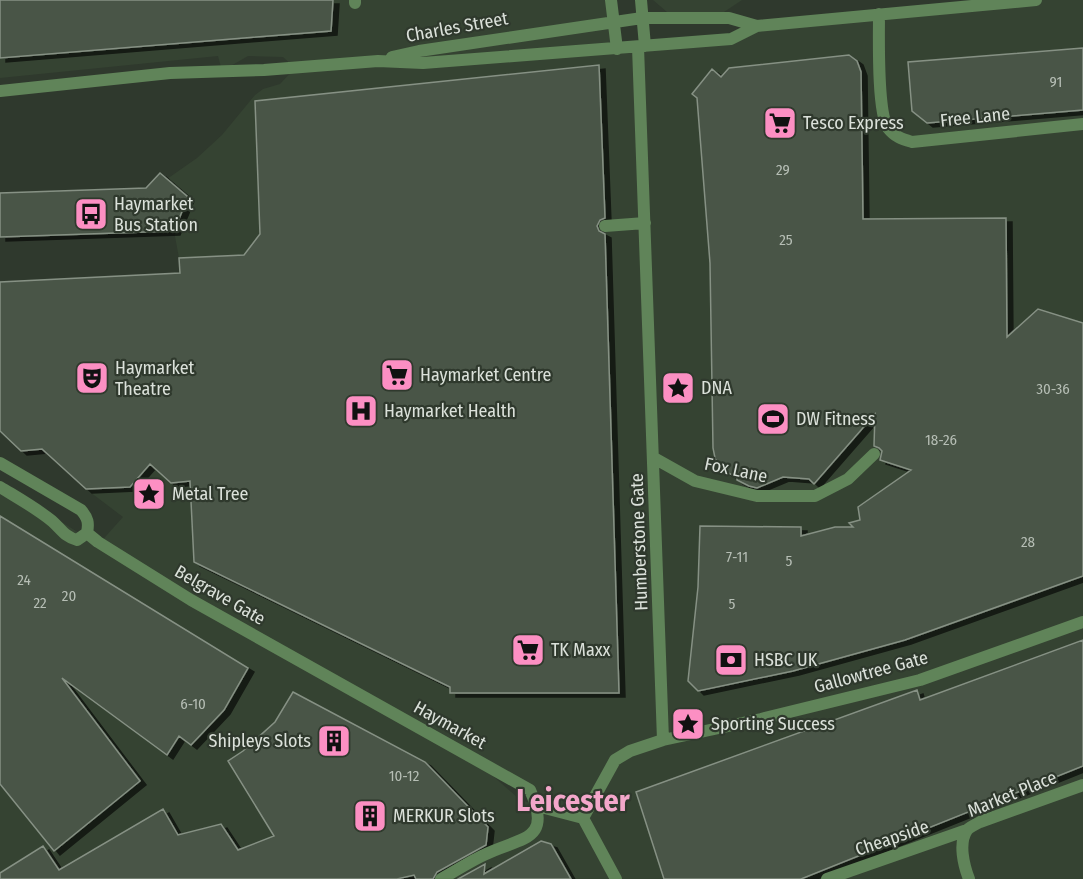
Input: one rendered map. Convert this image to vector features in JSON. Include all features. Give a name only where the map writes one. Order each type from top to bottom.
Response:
[{"type":"street","points":[[611,0],[617,49]]},
{"type":"street","name":"Humberstone Gate","points":[[640,0],[645,223],[663,740]]},
{"type":"street","name":"Charles Street","points":[[0,91],[170,73],[264,70],[378,61],[423,63],[731,39],[757,26],[978,2],[1036,0]]},
{"type":"street","name":"Free Lane","points":[[879,14],[883,115],[887,127],[898,138],[912,142],[1083,124]]},
{"type":"street","name":"Charles Street","points":[[378,61],[419,51],[614,20],[729,18],[757,26]]},
{"type":"street","points":[[605,226],[645,223]]},
{"type":"street","name":"Fox Lane","points":[[654,458],[695,481],[757,496],[815,496],[848,479],[874,454]]},
{"type":"street","points":[[0,463],[81,510],[89,525],[87,533],[78,540],[70,539],[44,516],[0,488]]},
{"type":"street","name":"Belgrave Gate","points":[[87,533],[191,600],[337,682]]},
{"type":"street","name":"Gallowtree Gate","points":[[663,740],[761,719],[920,680],[1083,622]]},
{"type":"street","name":"Haymarket","points":[[337,682],[530,790],[537,806]]},
{"type":"street","points":[[583,818],[615,760],[630,751],[663,740]]},
{"type":"street","name":"Market Place","points":[[969,879],[964,859],[964,837],[967,830],[980,822],[1083,785]]},
{"type":"street","points":[[441,879],[486,854],[529,838],[538,825],[537,806],[583,818],[616,879]]},
{"type":"street","name":"Cheapside","points":[[834,877],[967,830]]},
{"type":"shaded area","points":[[0,0],[611,0],[617,48],[731,39],[757,26],[1036,0],[1083,0],[1083,879],[423,879],[480,852],[508,842],[480,849],[410,879],[0,879],[0,483],[98,545],[123,517],[86,489],[42,449],[21,451],[0,431],[0,282],[180,273],[174,231],[188,197],[167,179],[197,158],[222,135],[255,95],[263,89],[280,84],[295,68],[283,57],[248,56],[222,71],[218,56],[0,78]],"holes":[[[493,776],[528,792],[536,806],[518,798]]]},
{"type":"shaded area","points":[[653,0],[742,0],[724,12],[678,15],[667,12]]},
{"type":"building","points":[[0,0],[333,0],[331,31],[0,58]]},
{"type":"building","points":[[1083,48],[1083,110],[927,123],[912,111],[908,62]]},
{"type":"building","points":[[849,55],[857,61],[861,72],[863,219],[1006,218],[1007,337],[1038,309],[1083,323],[1083,576],[905,640],[793,671],[698,691],[688,681],[698,587],[700,526],[801,527],[801,536],[835,527],[853,527],[849,523],[860,520],[858,507],[911,470],[880,460],[882,451],[874,446],[875,414],[814,484],[809,479],[783,477],[757,488],[749,486],[719,466],[713,448],[710,263],[697,98],[692,94],[712,69],[721,77],[729,68]]},
{"type":"building","name":"Haymarket Centre","points":[[599,65],[605,218],[600,220],[597,226],[599,231],[605,234],[619,693],[450,693],[450,687],[194,562],[190,481],[171,483],[150,464],[130,487],[86,489],[42,449],[21,451],[0,431],[0,282],[180,273],[179,258],[244,255],[260,234],[255,101]]},
{"type":"building","name":"Haymarket Bus Station","points":[[160,173],[188,197],[174,231],[0,237],[0,193],[146,188]]},
{"type":"building","points":[[0,516],[248,668],[224,710],[191,745],[179,736],[167,755],[62,678],[140,781],[54,851],[0,784]]},
{"type":"building","points":[[1083,640],[1083,766],[801,879],[664,879],[636,792],[917,690],[920,700]]},
{"type":"building","points":[[293,692],[425,762],[488,827],[486,845],[437,872],[433,879],[416,879],[414,875],[397,879],[0,879],[0,873],[43,846],[59,870],[163,809],[178,835],[221,824],[238,850],[274,836],[228,761],[243,751],[275,722]]},
{"type":"building","points":[[541,841],[551,844],[571,879],[458,879],[485,864],[484,874]]},
{"type":"place","name":"Tesco Express","points":[[780,123]]},
{"type":"place","name":"Haymarket Bus Station","points":[[91,214]]},
{"type":"place","name":"Haymarket Centre","points":[[397,375]]},
{"type":"place","name":"Haymarket Theatre","points":[[92,378]]},
{"type":"place","name":"DNA","points":[[678,388]]},
{"type":"place","name":"Haymarket Health","points":[[361,411]]},
{"type":"place","name":"DW Fitness","points":[[773,419]]},
{"type":"place","name":"Metal Tree","points":[[149,494]]},
{"type":"place","name":"TK Maxx","points":[[528,650]]},
{"type":"place","name":"HSBC UK","points":[[731,660]]},
{"type":"place","name":"Sporting Success","points":[[688,724]]},
{"type":"place","name":"Shipleys Slots","points":[[334,741]]},
{"type":"place","name":"MERKUR Slots","points":[[370,816]]},
{"type":"district","name":"Leicester","points":[[573,801]]}]
